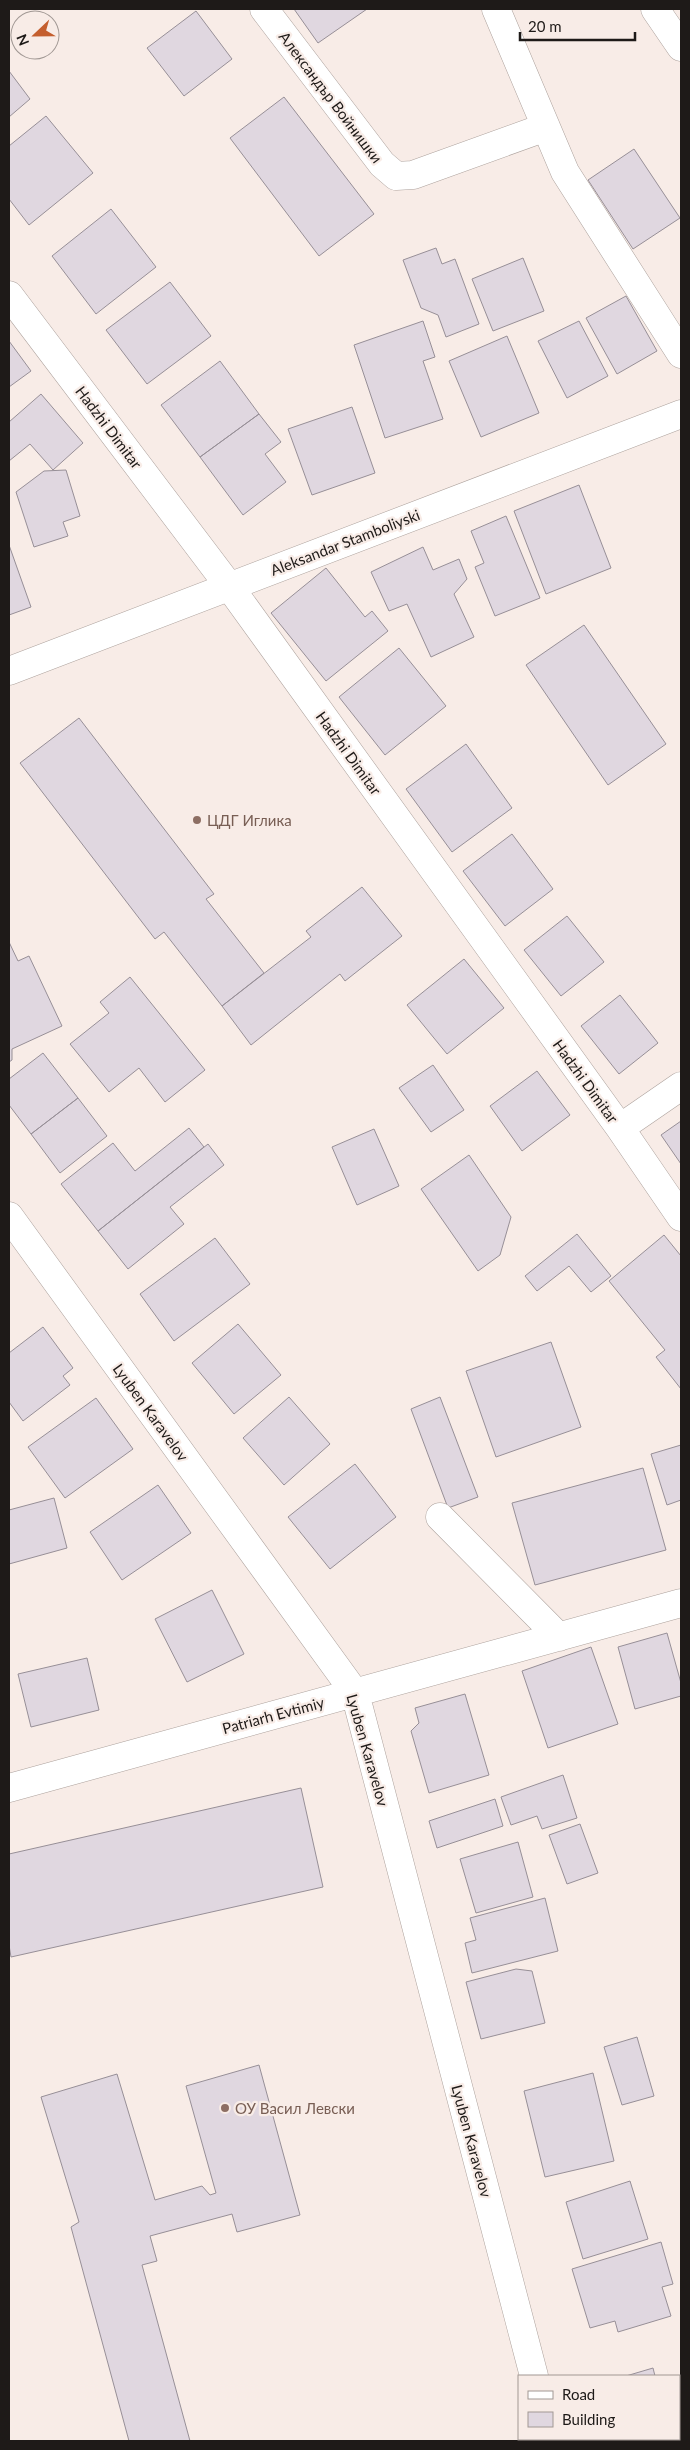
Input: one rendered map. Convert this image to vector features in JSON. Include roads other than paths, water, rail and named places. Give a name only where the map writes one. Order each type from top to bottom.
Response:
[{"type":"street","name":"Александър Войнишки","points":[[264,9],[382,164],[396,176],[413,175],[546,127]]},
{"type":"street","points":[[496,9],[565,172],[681,354]]},
{"type":"street","points":[[655,9],[681,47]]},
{"type":"street","name":"Hadzhi Dimitar","points":[[9,295],[229,586],[620,1128],[681,1218]]},
{"type":"street","name":"Aleksandar Stamboliyski","points":[[9,671],[681,414]]},
{"type":"street","points":[[620,1128],[681,1086]]},
{"type":"street","name":"Lyuben Karavelov","points":[[9,1216],[354,1693],[534,2375]]},
{"type":"street","points":[[440,1517],[558,1637]]},
{"type":"street","name":"Patriarh Evtimiy","points":[[9,1788],[681,1603]]},
{"type":"place","name":"ЦДГ Иглика","points":[[197,820]]},
{"type":"place","name":"ОУ Васил Левски","points":[[225,2108]]}]
